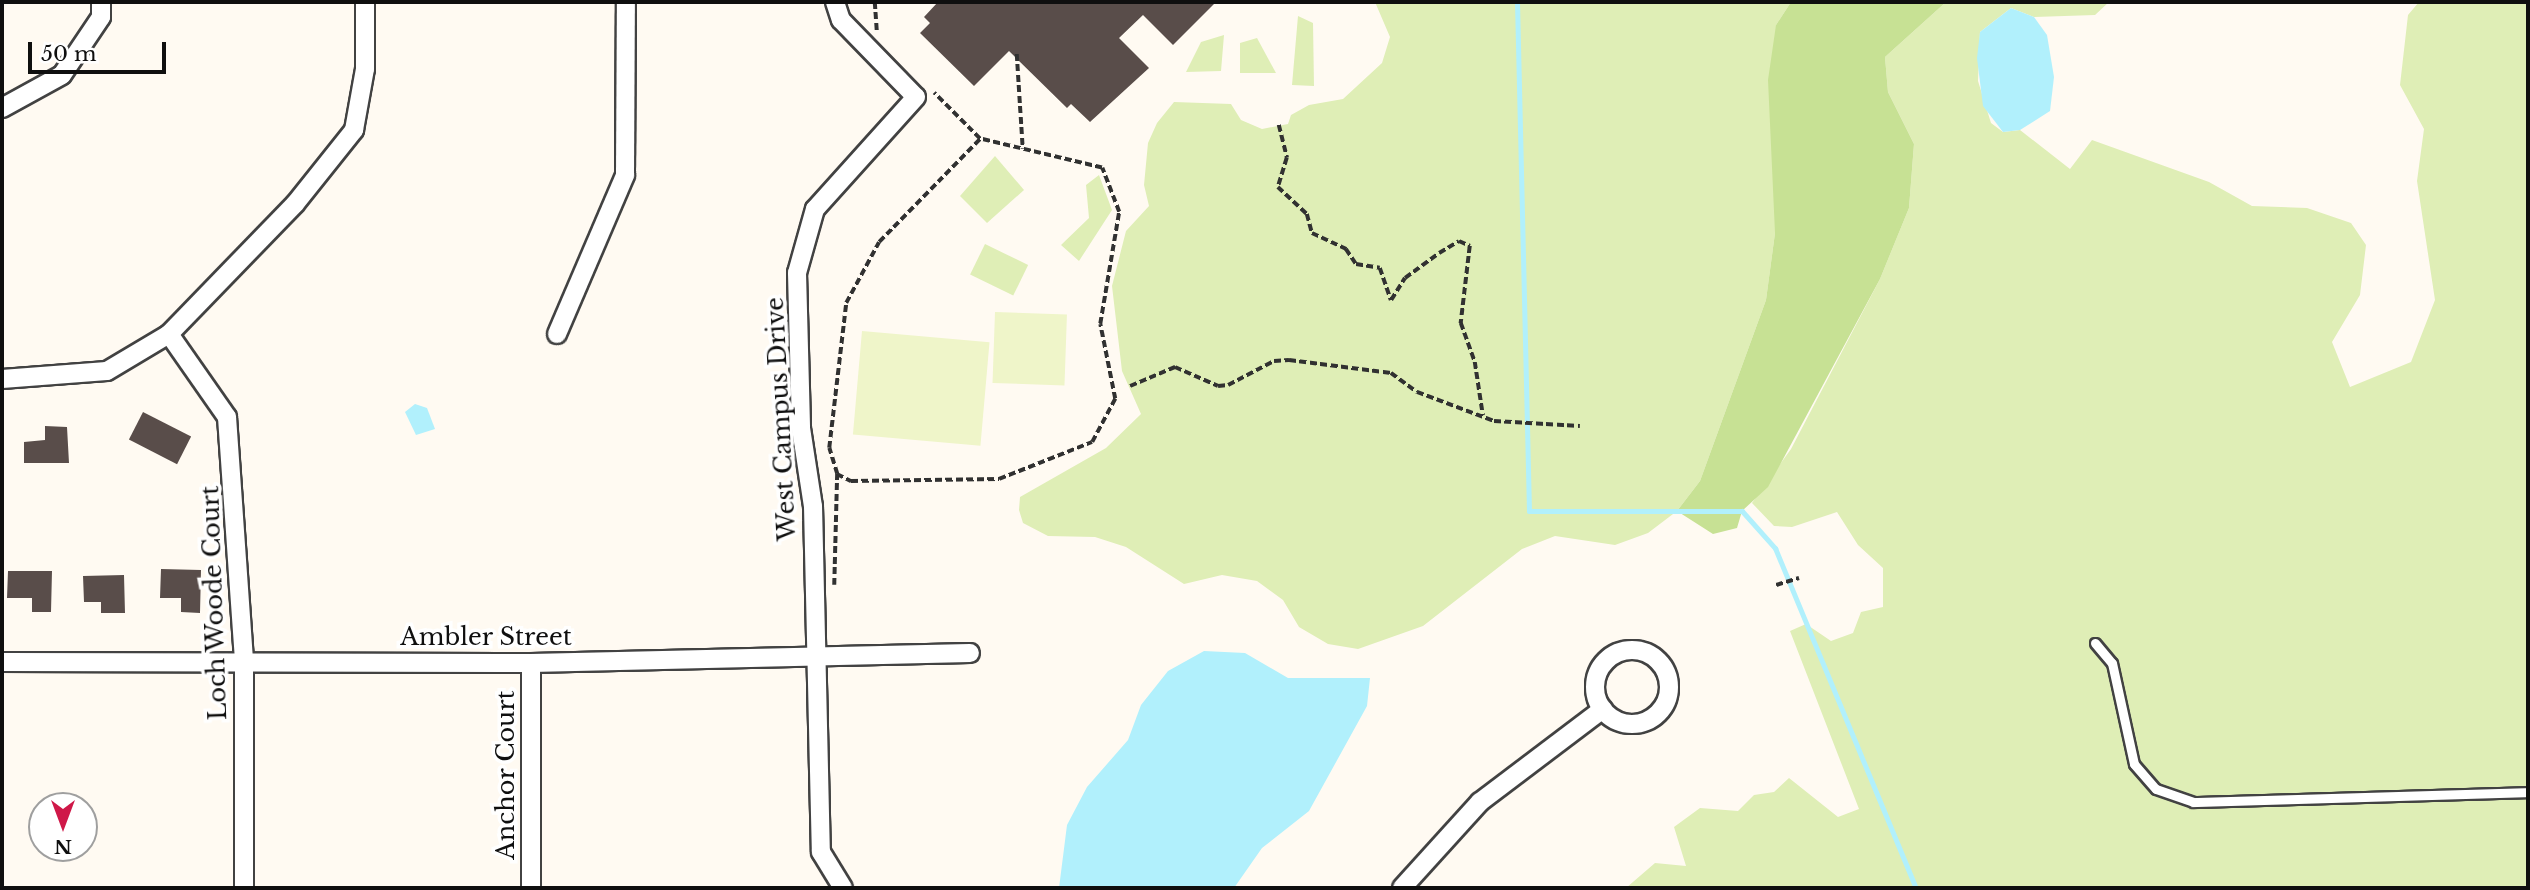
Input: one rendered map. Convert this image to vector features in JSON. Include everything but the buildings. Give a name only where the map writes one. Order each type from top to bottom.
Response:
[{"type":"street","points":[[2,108],[62,75],[101,17],[101,2]]},
{"type":"street","points":[[2,379],[107,371],[169,334],[295,204],[354,130],[365,69],[365,2]]},
{"type":"street","points":[[557,334],[625,176],[626,2]]},
{"type":"street","name":"West Campus Drive","points":[[817,656],[813,506],[801,428],[797,273],[802,239],[815,209],[916,97],[841,20],[835,2]]},
{"type":"street","name":"Loch Woode Court","points":[[169,334],[227,417],[244,662],[244,888]]},
{"type":"street","points":[[1645,652],[1663,667],[1669,691],[1658,713],[1623,723],[1603,709],[1597,675],[1611,656],[1645,652]]},
{"type":"street","name":"Ambler Street","points":[[2,662],[531,663],[970,653]]},
{"type":"street","points":[[817,656],[821,852],[843,888]]},
{"type":"street","name":"Anchor Court","points":[[531,663],[531,888]]},
{"type":"street","points":[[1402,888],[1480,802],[1603,709]]},
{"type":"lane","points":[[2095,643],[2112,663],[2134,764],[2156,789],[2193,802],[2528,792]]},
{"type":"path","points":[[1017,54],[1023,149]]},
{"type":"path","points":[[1279,125],[1287,158],[1278,187],[1307,214],[1312,233],[1346,249],[1356,264],[1380,268],[1391,300],[1405,278],[1439,253],[1459,241],[1469,246],[1461,323],[1475,362],[1483,415]]},
{"type":"path","points":[[837,474],[851,481],[999,479],[1092,442],[1115,399],[1100,324],[1119,212],[1102,168],[980,139]]},
{"type":"path","points":[[834,594],[837,474],[829,448],[846,303],[879,242],[903,216]]},
{"type":"path","points":[[1130,386],[1175,367],[1218,386],[1228,385],[1275,361],[1289,360],[1391,373],[1417,391],[1513,425],[1580,426]]},
{"type":"path","points":[[1776,585],[1800,578]]},
{"type":"green space","points":[[1375,2],[1791,2],[1776,25],[1775,233],[1766,300],[1700,481],[1677,511],[1648,533],[1615,545],[1555,536],[1522,549],[1423,626],[1358,649],[1328,644],[1299,627],[1283,600],[1257,581],[1222,575],[1184,584],[1126,547],[1095,537],[1048,536],[1023,523],[1019,510],[1020,497],[1106,448],[1141,414],[1122,371],[1112,286],[1126,231],[1149,206],[1144,185],[1148,143],[1157,123],[1174,102],[1231,104],[1241,120],[1262,129],[1288,124],[1291,115],[1309,105],[1343,99],[1382,63],[1390,37]]},
{"type":"green space","points":[[1791,2],[1946,2],[1885,57],[1888,92],[1914,144],[1909,208],[1880,279],[1768,487],[1742,511],[1737,528],[1713,534],[1677,511],[1700,481],[1766,300],[1775,233],[1768,80],[1776,25]]},
{"type":"green space","points":[[1946,2],[2109,2],[2095,15],[2034,17],[2011,8],[1980,32],[1978,81],[1991,123],[2003,132],[2020,130],[2070,169],[2092,140],[2209,182],[2252,206],[2307,208],[2351,223],[2366,245],[2360,295],[2332,342],[2350,387],[2411,362],[2435,300],[2417,181],[2424,129],[2400,85],[2408,15],[2419,2],[2528,2],[2528,888],[1626,888],[1655,863],[1686,866],[1674,827],[1700,808],[1738,811],[1754,795],[1774,792],[1789,778],[1838,817],[1859,809],[1790,631],[1806,624],[1831,641],[1853,633],[1861,612],[1883,607],[1883,568],[1858,545],[1837,512],[1792,527],[1774,526],[1752,503],[1791,449],[1880,279],[1909,208],[1914,144],[1888,92],[1885,57]]},
{"type":"green space","points":[[1298,16],[1313,23],[1314,86],[1292,85]]},
{"type":"green space","points":[[1224,35],[1221,71],[1186,72],[1201,42]]},
{"type":"green space","points":[[1257,38],[1276,73],[1240,73],[1240,43]]},
{"type":"green space","points":[[995,156],[1024,190],[987,223],[960,196]]},
{"type":"green space","points":[[1099,175],[1112,210],[1079,261],[1061,245],[1089,218],[1086,185]]},
{"type":"green space","points":[[985,244],[1028,265],[1013,296],[970,275]]},
{"type":"green space","points":[[995,312],[1067,315],[1064,385],[993,383]]},
{"type":"green space","points":[[862,331],[990,342],[980,446],[853,435]]},
{"type":"water","points":[[2011,8],[2034,17],[2047,35],[2054,77],[2050,111],[2020,130],[2003,132],[1983,106],[1977,58],[1980,32]]},
{"type":"water","points":[[415,404],[427,408],[435,429],[416,435],[405,412]]},
{"type":"water","points":[[1204,651],[1245,653],[1288,678],[1370,678],[1367,706],[1309,811],[1262,848],[1234,888],[1059,888],[1067,825],[1087,787],[1128,740],[1141,705],[1168,671]]},
{"type":"waterway","points":[[1517,2],[1529,511],[1742,511],[1775,548],[1916,888]]}]
